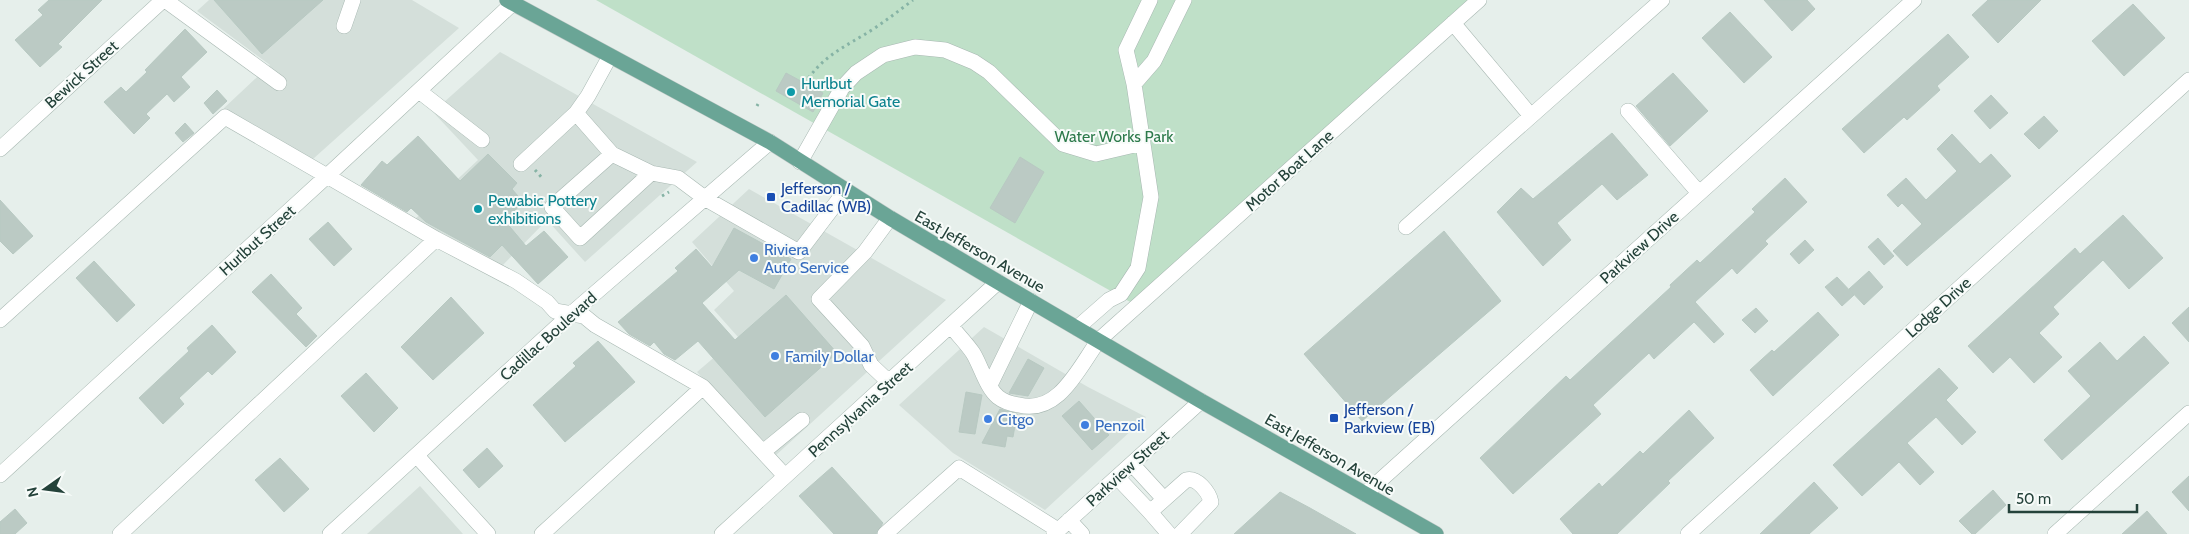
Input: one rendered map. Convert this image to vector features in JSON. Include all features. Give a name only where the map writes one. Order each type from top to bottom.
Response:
[{"type":"main road","name":"East Jefferson Avenue","points":[[509,2],[770,142],[890,218],[998,282],[1201,401],[1436,534]]},
{"type":"street","points":[[164,0],[279,83]]},
{"type":"street","name":"Bewick Street","points":[[0,149],[164,0]]},
{"type":"street","points":[[344,26],[353,0]]},
{"type":"street","points":[[1077,328],[1109,300],[1121,294],[1138,268],[1151,197],[1134,84],[1126,50],[1150,0]]},
{"type":"street","points":[[1134,84],[1154,60],[1184,0]]},
{"type":"street","name":"Motor Boat Lane","points":[[951,326],[972,352],[997,396],[1011,404],[1026,407],[1040,406],[1055,400],[1099,340],[1479,0]]},
{"type":"street","points":[[1406,227],[1662,0]]},
{"type":"street","name":"Parkview Drive","points":[[1365,494],[1914,0]]},
{"type":"street","name":"Hurlbut Street","points":[[0,475],[420,91],[509,2]]},
{"type":"street","points":[[1453,23],[1531,116]]},
{"type":"street","points":[[800,162],[842,88],[856,73],[883,55],[915,47],[945,50],[974,62],[989,72],[1063,144],[1096,154],[1143,143]]},
{"type":"street","points":[[527,165],[576,112],[588,96],[610,56]]},
{"type":"street","name":"Lodge Drive","points":[[1688,534],[2189,80]]},
{"type":"street","points":[[420,91],[482,140]]},
{"type":"street","points":[[1628,111],[1699,193]]},
{"type":"street","points":[[576,112],[612,154],[651,173],[678,178],[706,199],[799,252],[846,190]]},
{"type":"street","points":[[0,320],[225,117],[436,239],[516,281],[547,302],[555,312],[584,316],[595,325],[703,387],[785,476]]},
{"type":"street","name":"Cadillac Boulevard","points":[[330,534],[571,314],[770,142]]},
{"type":"street","points":[[612,154],[552,207],[580,238],[651,173]]},
{"type":"street","points":[[890,218],[866,252],[819,299],[862,346],[871,364],[890,382]]},
{"type":"street","points":[[120,534],[436,239]]},
{"type":"street","name":"Pennsylvania Street","points":[[722,534],[998,282]]},
{"type":"street","points":[[990,384],[1031,301]]},
{"type":"street","points":[[542,534],[703,387]]},
{"type":"street","name":"Parkview Street","points":[[1056,532],[1201,401]]},
{"type":"street","points":[[2055,534],[2189,413]]},
{"type":"street","points":[[763,452],[802,420]]},
{"type":"street","points":[[417,456],[488,534]]},
{"type":"street","points":[[1132,464],[1164,499]]},
{"type":"street","points":[[885,534],[959,468],[1056,532]]},
{"type":"street","points":[[1117,477],[1169,534]]},
{"type":"street","points":[[1150,512],[1186,480],[1191,478],[1196,480],[1210,498],[1209,506],[1180,534]]},
{"type":"street","points":[[1070,520],[1082,534]]},
{"type":"path","points":[[801,90],[812,71],[824,60],[884,22],[913,0]]},
{"type":"path","points":[[527,165],[543,179]]},
{"type":"shaded area","points":[[209,0],[412,0],[459,28],[313,159],[223,109],[270,65],[197,11]]},
{"type":"shaded area","points":[[500,52],[697,162],[585,262],[547,220],[501,267],[414,220],[478,160],[433,112]]},
{"type":"shaded area","points":[[749,189],[946,300],[775,456],[697,372],[738,337],[714,310],[734,291],[692,242]]},
{"type":"shaded area","points":[[984,327],[1088,387],[1146,417],[1045,510],[953,453],[899,405]]},
{"type":"shaded area","points":[[420,486],[463,534],[367,534]]},
{"type":"green space","name":"Water Works Park","points":[[596,0],[1471,0],[1132,303]]},
{"type":"building","points":[[49,0],[102,0],[58,44],[62,47],[40,67],[15,40],[43,15],[38,10]]},
{"type":"building","points":[[214,0],[323,0],[262,54]]},
{"type":"building","points":[[1764,0],[1807,0],[1815,9],[1792,31]]},
{"type":"building","points":[[1988,0],[2041,0],[1998,43],[1972,15]]},
{"type":"building","points":[[2133,4],[2165,38],[2124,76],[2092,41]]},
{"type":"building","points":[[1730,12],[1772,57],[1744,83],[1702,38]]},
{"type":"building","points":[[185,29],[207,52],[181,77],[190,87],[174,102],[167,94],[146,114],[150,118],[134,134],[104,102],[121,87],[126,92],[147,72],[145,70]]},
{"type":"building","points":[[1948,34],[1969,57],[1937,86],[1940,90],[1907,120],[1904,117],[1864,153],[1842,129]]},
{"type":"building","name":"Hurlbut Memorial Gate","points":[[786,73],[823,93],[813,112],[776,91]]},
{"type":"building","points":[[1673,73],[1708,111],[1670,146],[1636,106]]},
{"type":"building","points":[[217,90],[227,101],[213,114],[204,103]]},
{"type":"building","points":[[1991,95],[2008,113],[1990,129],[1974,111]]},
{"type":"building","points":[[2044,116],[2058,131],[2039,149],[2024,134]]},
{"type":"building","points":[[185,123],[194,133],[183,142],[175,133]]},
{"type":"building","points":[[1612,133],[1648,175],[1617,200],[1602,184],[1557,223],[1571,240],[1543,266],[1497,212],[1521,188],[1533,199]]},
{"type":"building","points":[[1952,134],[1980,164],[1991,154],[2011,176],[1907,266],[1893,251],[1922,224],[1902,203],[1898,207],[1887,195],[1906,178],[1926,200],[1957,171],[1937,149]]},
{"type":"building","points":[[418,136],[460,181],[488,154],[517,183],[512,189],[523,202],[505,221],[526,246],[544,231],[568,257],[538,284],[502,245],[490,257],[426,222],[411,208],[407,212],[361,185],[382,161],[387,165]]},
{"type":"building","points":[[1020,157],[1044,172],[1015,223],[990,208]]},
{"type":"building","points":[[1785,178],[1807,202],[1765,241],[1768,244],[1737,274],[1732,268],[1695,302],[1724,334],[1714,343],[1694,322],[1654,359],[1649,353],[1593,405],[1601,414],[1513,494],[1480,458],[1566,376],[1570,380],[1671,287],[1670,285],[1697,260],[1700,263],[1755,212],[1752,209]]},
{"type":"building","points":[[0,200],[33,236],[13,254],[0,241]]},
{"type":"building","points":[[2123,215],[2163,258],[2129,289],[2103,260],[2053,307],[2059,314],[2039,333],[2062,357],[2034,383],[2010,357],[1993,373],[1968,346],[2075,248],[2080,254]]},
{"type":"building","points":[[328,222],[352,249],[334,266],[309,239]]},
{"type":"building","points":[[734,228],[791,259],[774,289],[739,270],[702,303],[735,340],[786,295],[837,353],[765,417],[698,341],[675,360],[664,354],[654,342],[650,346],[629,334],[618,322],[678,271],[675,268],[696,249],[712,267]]},
{"type":"building","points":[[1444,231],[1501,301],[1362,421],[1304,354]]},
{"type":"building","points":[[1878,238],[1894,256],[1884,265],[1868,247]]},
{"type":"building","points":[[1805,240],[1814,250],[1799,264],[1790,254]]},
{"type":"building","points":[[94,261],[135,305],[117,322],[76,278]]},
{"type":"building","points":[[1869,271],[1883,287],[1864,305],[1849,289]]},
{"type":"building","points":[[271,274],[302,308],[296,314],[317,336],[306,347],[252,292]]},
{"type":"building","points":[[1837,277],[1854,295],[1842,306],[1825,287]]},
{"type":"building","points":[[451,297],[484,333],[433,380],[401,347]]},
{"type":"building","points":[[2189,307],[2189,342],[2172,323]]},
{"type":"building","points":[[1756,308],[1768,321],[1755,333],[1742,320]]},
{"type":"building","points":[[1818,312],[1839,335],[1773,396],[1750,370],[1772,350],[1774,352]]},
{"type":"building","points":[[212,325],[236,352],[212,375],[208,371],[179,398],[184,404],[163,424],[139,398],[189,351],[187,348]]},
{"type":"building","points":[[2144,336],[2169,363],[2062,460],[2044,440],[2091,396],[2068,371],[2100,342],[2117,361]]},
{"type":"building","points":[[598,341],[635,382],[565,442],[533,405],[576,366],[573,363]]},
{"type":"building","points":[[1028,359],[1044,368],[1028,396],[1009,393]]},
{"type":"building","points":[[1939,368],[1958,388],[1946,400],[1976,432],[1962,445],[1936,417],[1907,443],[1934,472],[1920,485],[1899,462],[1862,496],[1833,465]]},
{"type":"building","points":[[366,373],[398,408],[374,432],[341,396]]},
{"type":"building","points":[[966,392],[982,395],[975,434],[959,432]]},
{"type":"building","name":"Penzoil","points":[[1079,401],[1109,435],[1092,450],[1062,416]]},
{"type":"building","points":[[1000,409],[1017,414],[1013,437],[1007,436],[1005,447],[982,443]]},
{"type":"building","points":[[1689,410],[1714,438],[1668,481],[1670,483],[1617,534],[1573,534],[1560,519],[1599,483],[1602,487],[1640,451],[1643,454]]},
{"type":"building","points":[[487,448],[503,466],[479,488],[463,470]]},
{"type":"building","points":[[280,458],[309,489],[284,512],[255,480]]},
{"type":"building","points":[[832,467],[883,523],[876,534],[834,534],[799,496]]},
{"type":"building","points":[[2189,476],[2189,511],[2172,492]]},
{"type":"building","points":[[1814,482],[1838,508],[1809,534],[1760,534]]},
{"type":"building","points":[[1993,490],[2006,505],[1975,534],[1972,534],[1959,521]]},
{"type":"building","points":[[1280,492],[1310,508],[1356,534],[1234,534]]},
{"type":"building","points":[[15,509],[27,523],[15,534],[0,534],[0,522]]},
{"type":"building","points":[[2147,511],[2167,534],[2122,534]]},
{"type":"place","name":"Hurlbut Memorial Gate","points":[[791,92]]},
{"type":"place","name":"Jefferson / Cadillac (WB)","points":[[771,197]]},
{"type":"place","name":"Pewabic Pottery exhibitions","points":[[478,209]]},
{"type":"place","name":"Riviera Auto Service","points":[[754,258]]},
{"type":"place","name":"Family Dollar","points":[[775,356]]},
{"type":"place","name":"Jefferson / Parkview (EB)","points":[[1334,418]]},
{"type":"place","name":"Citgo","points":[[988,419]]},
{"type":"place","name":"Penzoil","points":[[1085,425]]}]
